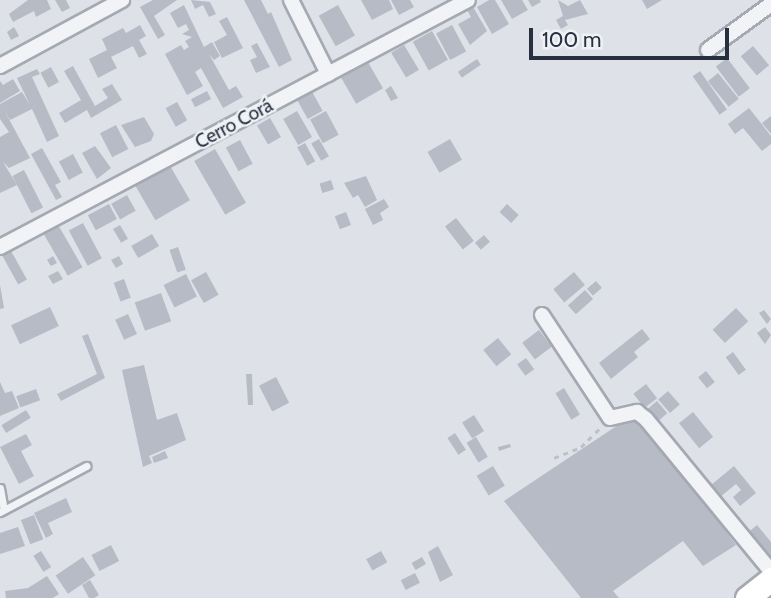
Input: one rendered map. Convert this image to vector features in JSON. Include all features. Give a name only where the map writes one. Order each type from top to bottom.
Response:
[{"type":"main road","points":[[747,598],[771,579]]},
{"type":"street","points":[[0,66],[122,0]]},
{"type":"street","points":[[291,0],[328,74]]},
{"type":"street","name":"Cerro Corá","points":[[0,247],[468,0]]},
{"type":"street","points":[[708,50],[771,4]]},
{"type":"street","points":[[542,315],[610,418],[636,412],[646,419],[771,571]]},
{"type":"lane","points":[[0,488],[2,511],[86,467]]},
{"type":"path","points":[[554,458],[581,447],[610,418]]},
{"type":"building","points":[[28,0],[47,0],[51,9],[36,17],[34,11],[13,22],[9,14]]},
{"type":"building","points":[[55,0],[66,0],[70,8],[62,12]]},
{"type":"building","points":[[153,0],[177,0],[154,16],[165,35],[158,39],[140,7]]},
{"type":"building","points":[[191,0],[210,2],[216,14],[209,17],[203,5],[195,9]]},
{"type":"building","points":[[244,0],[261,0],[268,14],[271,12],[292,60],[279,67]]},
{"type":"building","points":[[361,0],[389,0],[393,9],[372,20]]},
{"type":"building","points":[[391,0],[410,0],[414,7],[399,15]]},
{"type":"building","points":[[489,0],[495,0],[509,24],[492,34],[477,7]]},
{"type":"building","points":[[501,0],[522,0],[528,10],[512,19]]},
{"type":"building","points":[[528,0],[540,0],[541,2],[532,7]]},
{"type":"building","points":[[558,0],[568,6],[580,0],[588,14],[565,20],[568,25],[561,29],[556,20],[563,16]]},
{"type":"building","points":[[642,0],[662,0],[647,9]]},
{"type":"building","points":[[184,5],[204,47],[212,42],[220,56],[214,60],[209,54],[229,90],[236,86],[243,97],[223,108],[201,68],[195,72],[203,86],[187,95],[165,54],[181,45],[184,50],[189,47],[185,41],[192,37],[182,34],[189,30],[186,24],[178,28],[170,13]]},
{"type":"building","points":[[338,5],[355,36],[336,46],[319,16]]},
{"type":"building","points":[[472,5],[487,31],[470,45],[458,24],[471,17],[466,8]]},
{"type":"building","points":[[227,17],[243,48],[222,58],[214,42],[227,35],[219,21]]},
{"type":"building","points":[[140,25],[146,36],[139,40],[147,54],[139,58],[133,46],[111,57],[117,68],[98,78],[89,59],[107,50],[102,39],[123,28],[126,33]]},
{"type":"building","points":[[452,25],[466,51],[450,60],[436,33]]},
{"type":"building","points":[[14,27],[19,36],[11,40],[7,32]]},
{"type":"building","points":[[432,31],[448,60],[429,71],[413,42]]},
{"type":"building","points":[[257,43],[270,67],[256,73],[250,60],[257,57],[251,46]]},
{"type":"building","points":[[404,45],[419,70],[406,78],[391,53]]},
{"type":"building","points":[[753,46],[769,65],[757,75],[741,56]]},
{"type":"building","points":[[365,57],[383,88],[356,104],[338,72]]},
{"type":"building","points":[[727,58],[750,88],[739,97],[716,66]]},
{"type":"building","points":[[477,59],[481,65],[462,78],[458,72]]},
{"type":"building","points":[[73,66],[95,106],[108,98],[102,89],[112,84],[122,100],[91,118],[87,110],[65,123],[59,113],[81,100],[64,71]]},
{"type":"building","points":[[51,67],[59,82],[48,88],[40,73]]},
{"type":"building","points":[[37,69],[40,74],[32,77],[59,136],[47,142],[32,109],[10,120],[3,108],[30,158],[9,168],[3,162],[17,185],[0,193],[0,137],[9,132],[0,119],[0,104],[22,92],[30,105],[17,78]]},
{"type":"building","points":[[700,71],[727,110],[720,115],[693,76]]},
{"type":"building","points":[[718,73],[739,99],[729,107],[708,81]]},
{"type":"building","points":[[13,79],[20,91],[0,103],[0,81],[3,85]]},
{"type":"building","points":[[391,86],[398,98],[391,101],[385,90]]},
{"type":"building","points":[[310,88],[323,111],[308,119],[295,96]]},
{"type":"building","points":[[207,91],[211,99],[195,107],[191,99]]},
{"type":"building","points":[[177,102],[187,120],[176,127],[166,108]]},
{"type":"building","points":[[749,108],[771,136],[771,144],[762,151],[743,128],[735,134],[728,124]]},
{"type":"building","points":[[297,111],[312,137],[298,145],[283,119]]},
{"type":"building","points":[[326,111],[339,135],[323,143],[310,119]]},
{"type":"building","points":[[771,116],[771,134],[762,123]]},
{"type":"building","points":[[144,117],[154,134],[151,141],[135,147],[121,125]]},
{"type":"building","points":[[270,118],[281,137],[268,145],[257,126]]},
{"type":"building","points":[[116,125],[128,149],[112,157],[100,133]]},
{"type":"building","points":[[319,139],[329,156],[321,161],[311,144]]},
{"type":"building","points":[[450,139],[462,160],[439,173],[427,152]]},
{"type":"building","points":[[240,140],[253,164],[239,171],[226,148]]},
{"type":"building","points":[[305,143],[315,161],[307,166],[297,147]]},
{"type":"building","points":[[95,146],[111,168],[97,179],[82,153]]},
{"type":"building","points":[[42,148],[61,182],[55,185],[62,197],[56,200],[31,154]]},
{"type":"building","points":[[215,149],[246,203],[225,215],[194,161]]},
{"type":"building","points":[[73,154],[83,173],[69,180],[59,162]]},
{"type":"building","points":[[169,164],[190,200],[155,220],[134,184]]},
{"type":"building","points":[[24,170],[43,207],[31,213],[12,176]]},
{"type":"building","points":[[366,176],[377,200],[365,207],[358,195],[353,198],[344,183]]},
{"type":"building","points":[[331,180],[334,190],[322,193],[320,184]]},
{"type":"building","points":[[127,195],[136,211],[120,219],[111,204]]},
{"type":"building","points":[[384,199],[389,207],[380,213],[383,220],[373,225],[365,209]]},
{"type":"building","points":[[109,204],[117,219],[96,230],[88,215]]},
{"type":"building","points":[[507,204],[519,215],[511,223],[499,212]]},
{"type":"building","points":[[346,212],[351,225],[340,229],[335,216]]},
{"type":"building","points":[[456,218],[474,241],[463,249],[445,227]]},
{"type":"building","points":[[57,223],[82,267],[68,276],[42,232]]},
{"type":"building","points":[[83,223],[102,258],[88,266],[69,231]]},
{"type":"building","points":[[120,225],[128,239],[121,243],[113,229]]},
{"type":"building","points":[[152,234],[159,246],[138,258],[131,246]]},
{"type":"building","points":[[484,235],[490,242],[481,250],[475,243]]},
{"type":"building","points":[[178,247],[186,270],[177,273],[169,250]]},
{"type":"building","points":[[10,249],[27,280],[18,284],[1,254]]},
{"type":"building","points":[[53,256],[57,263],[51,266],[47,260]]},
{"type":"building","points":[[119,256],[123,264],[116,268],[111,260]]},
{"type":"building","points":[[58,271],[63,279],[53,284],[48,276]]},
{"type":"building","points":[[206,272],[219,295],[204,303],[191,280]]},
{"type":"building","points":[[574,272],[585,285],[564,302],[553,289]]},
{"type":"building","points":[[186,274],[197,296],[174,307],[164,285]]},
{"type":"building","points":[[124,279],[131,298],[121,302],[114,283]]},
{"type":"building","points":[[596,281],[602,288],[593,296],[587,289]]},
{"type":"building","points":[[0,285],[4,308],[0,309]]},
{"type":"building","points":[[585,290],[593,299],[576,314],[568,305]]},
{"type":"building","points":[[161,293],[171,321],[145,331],[135,303]]},
{"type":"building","points":[[50,307],[59,326],[20,344],[11,325]]},
{"type":"building","points":[[736,308],[748,321],[725,343],[713,330]]},
{"type":"building","points":[[764,310],[771,319],[767,324],[759,313]]},
{"type":"building","points":[[128,314],[137,334],[124,340],[115,320]]},
{"type":"building","points":[[765,327],[771,335],[765,344],[757,333]]},
{"type":"building","points":[[642,329],[650,339],[634,352],[638,357],[611,379],[599,363]]},
{"type":"building","points":[[539,330],[552,347],[535,359],[522,343]]},
{"type":"building","points":[[88,334],[105,378],[61,401],[57,394],[97,374],[82,336]]},
{"type":"building","points":[[498,338],[511,354],[496,366],[483,350]]},
{"type":"building","points":[[733,352],[746,370],[739,375],[726,357]]},
{"type":"building","points":[[526,358],[534,369],[525,376],[517,364]]},
{"type":"building","points":[[144,365],[157,420],[177,413],[186,440],[149,456],[152,463],[143,467],[122,370]]},
{"type":"building","points":[[706,371],[715,382],[707,388],[698,377]]},
{"type":"building","points":[[246,374],[252,374],[253,405],[248,405]]},
{"type":"building","points":[[276,377],[289,403],[272,411],[259,386]]},
{"type":"building","points":[[0,382],[5,393],[12,391],[19,408],[0,416]]},
{"type":"building","points":[[646,384],[657,398],[644,408],[633,394]]},
{"type":"building","points":[[564,388],[580,415],[571,420],[555,393]]},
{"type":"building","points":[[36,389],[40,400],[20,407],[16,396]]},
{"type":"building","points":[[668,391],[680,405],[670,413],[658,400]]},
{"type":"building","points":[[657,401],[667,413],[656,423],[646,411]]},
{"type":"building","points":[[26,410],[31,418],[6,433],[1,425]]},
{"type":"building","points":[[693,412],[713,437],[699,448],[679,423]]},
{"type":"building","points":[[474,415],[484,431],[472,439],[462,422]]},
{"type":"building","points":[[633,415],[640,418],[736,545],[703,566],[683,541],[613,591],[619,598],[581,598],[504,501]]},
{"type":"building","points":[[455,433],[466,450],[458,455],[447,438]]},
{"type":"building","points":[[26,434],[32,445],[21,451],[34,476],[19,484],[0,447]]},
{"type":"building","points":[[476,437],[488,457],[478,462],[467,443]]},
{"type":"building","points":[[510,444],[511,447],[499,451],[498,447]]},
{"type":"building","points":[[165,451],[168,458],[154,463],[152,457]]},
{"type":"building","points":[[493,466],[505,486],[489,496],[477,476]]},
{"type":"building","points":[[734,466],[756,493],[740,506],[733,497],[741,490],[736,484],[720,497],[711,485]]},
{"type":"building","points":[[66,498],[72,512],[48,523],[53,534],[46,538],[34,513]]},
{"type":"building","points":[[34,515],[43,539],[30,544],[21,520]]},
{"type":"building","points":[[757,525],[771,542],[771,558],[745,535]]},
{"type":"building","points":[[18,527],[25,546],[0,554],[0,533]]},
{"type":"building","points":[[111,545],[119,561],[100,571],[91,555]]},
{"type":"building","points":[[438,546],[453,575],[440,582],[428,552]]},
{"type":"building","points":[[41,551],[51,567],[43,572],[33,556]]},
{"type":"building","points":[[381,551],[387,562],[372,571],[366,559]]},
{"type":"building","points":[[83,557],[95,575],[68,594],[56,575]]},
{"type":"building","points":[[422,557],[426,564],[416,570],[412,563]]},
{"type":"building","points":[[415,573],[420,583],[406,590],[401,580]]},
{"type":"building","points":[[47,576],[59,594],[53,598],[6,598],[5,591],[28,588]]},
{"type":"building","points":[[90,580],[99,595],[94,598],[89,598],[82,585]]}]
